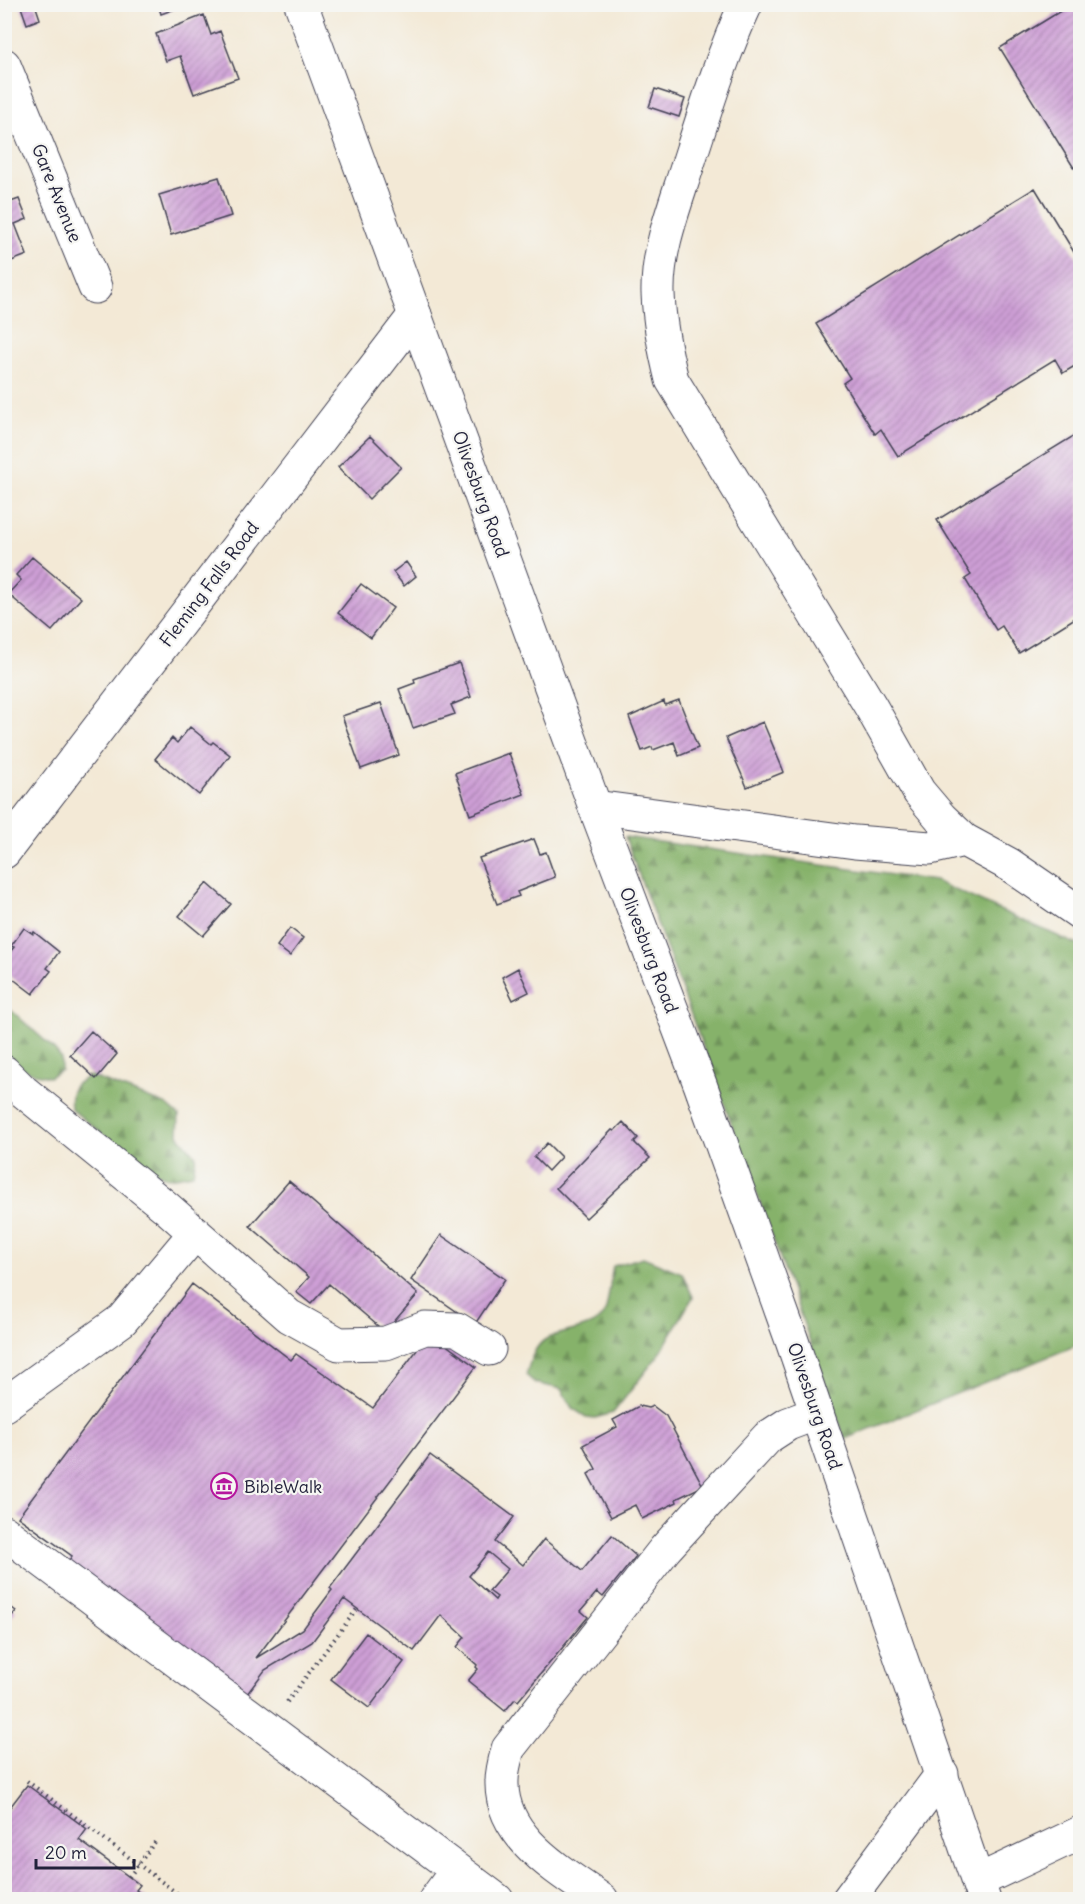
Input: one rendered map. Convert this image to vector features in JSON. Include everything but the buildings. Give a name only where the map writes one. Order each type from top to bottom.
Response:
[{"type":"main road","name":"Olivesburg Road","points":[[301,4],[595,807],[700,1084],[981,1890]]},
{"type":"main road","points":[[746,4],[706,108],[663,244],[658,294],[672,380],[871,707],[919,792],[941,819],[964,840],[1010,866],[1080,912]]},
{"type":"main road","name":"Gare Avenue","points":[[4,65],[95,287]]},
{"type":"main road","name":"Fleming Falls Road","points":[[4,852],[415,315]]},
{"type":"main road","points":[[595,807],[855,842],[930,848],[964,840]]},
{"type":"main road","points":[[4,1072],[167,1208],[289,1317],[339,1344],[386,1342],[425,1328],[457,1329],[489,1349]]},
{"type":"main road","points":[[4,1405],[122,1320],[195,1233]]},
{"type":"main road","points":[[602,1899],[563,1873],[537,1851],[510,1820],[504,1802],[502,1783],[508,1749],[665,1550],[696,1515],[768,1437],[788,1424],[816,1413]]},
{"type":"main road","points":[[4,1532],[497,1899]]},
{"type":"main road","points":[[848,1899],[942,1774]]},
{"type":"main road","points":[[981,1890],[1080,1833]]},
{"type":"main road","points":[[435,1899],[457,1870]]},
{"type":"path","points":[[268,1728],[357,1609]]},
{"type":"path","points":[[27,1781],[186,1899]]},
{"type":"path","points":[[129,1877],[155,1842]]},
{"type":"green space","points":[[625,837],[935,881],[1080,946],[1080,1346],[1077,1345],[845,1439],[745,1160]]},
{"type":"green space","points":[[4,1004],[52,1047],[61,1058],[61,1070],[49,1077],[43,1076],[20,1068],[5,1058]]},
{"type":"green space","points":[[90,1076],[167,1105],[179,1115],[178,1135],[196,1156],[193,1174],[168,1178],[145,1167],[71,1109],[73,1089],[79,1082]]},
{"type":"green space","points":[[643,1257],[682,1273],[693,1297],[660,1353],[613,1413],[595,1418],[586,1417],[572,1408],[561,1389],[535,1383],[526,1375],[531,1360],[535,1350],[546,1339],[586,1327],[600,1318],[606,1309],[613,1266]]},
{"type":"place","name":"BibleWalk","points":[[224,1486]]}]
